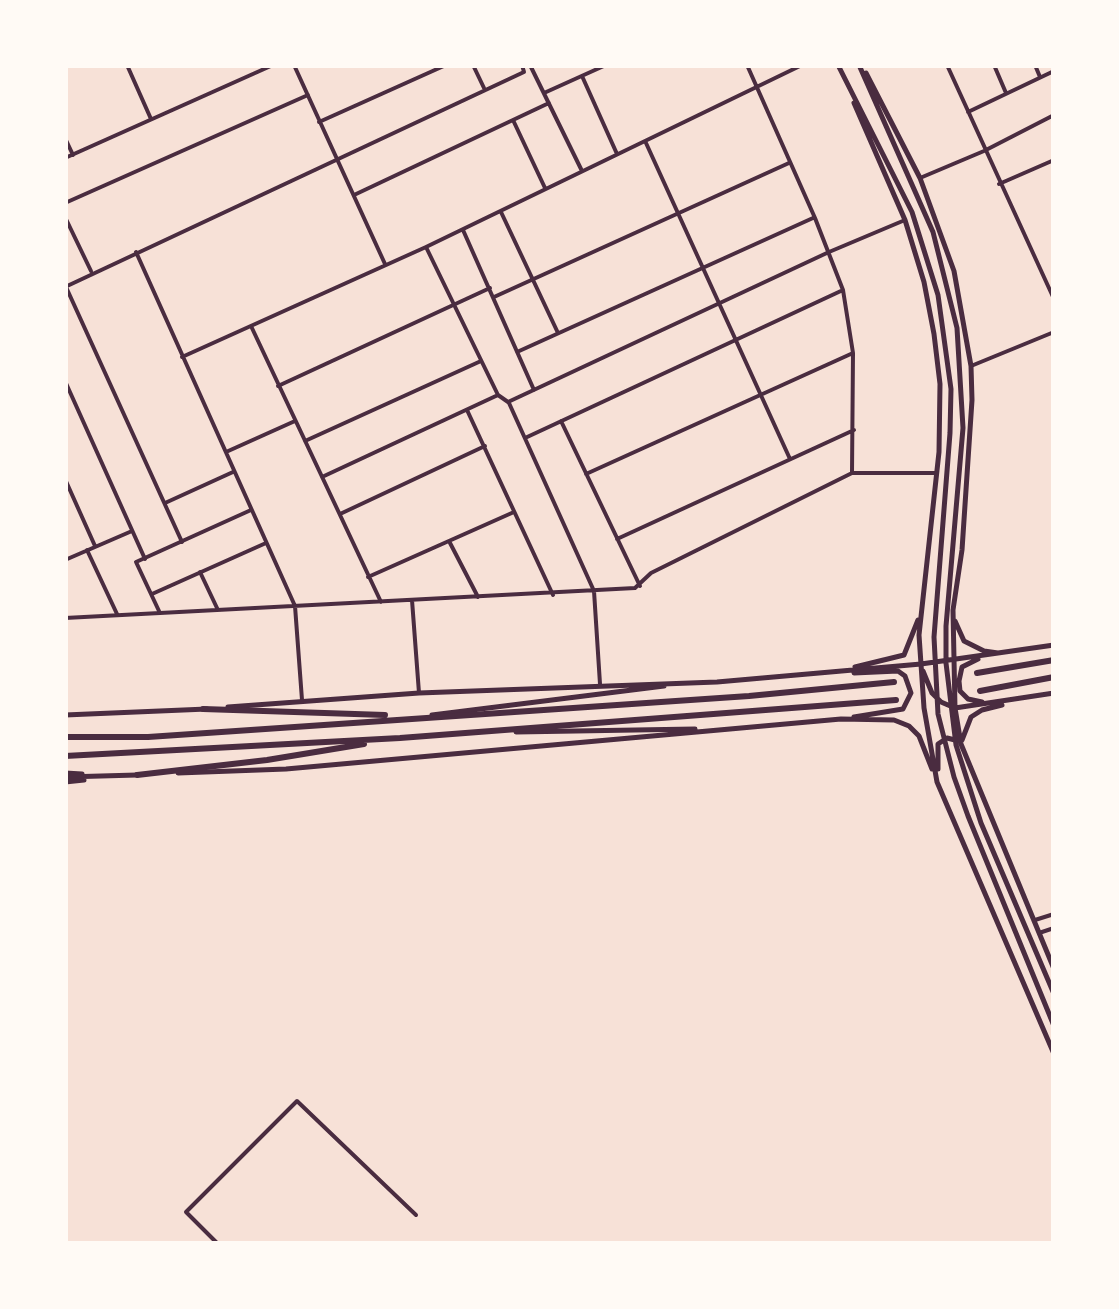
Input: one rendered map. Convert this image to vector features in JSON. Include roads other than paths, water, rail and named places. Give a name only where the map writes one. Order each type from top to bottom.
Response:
[{"type":"highway","points":[[977,673],[1054,660]]},
{"type":"highway","points":[[980,690],[1054,677]]},
{"type":"highway","points":[[65,737],[148,737],[749,696],[894,682]]},
{"type":"highway","points":[[65,756],[478,733],[896,700]]},
{"type":"highway","points":[[203,710],[421,716]]},
{"type":"highway","points":[[137,775],[266,760],[400,738]]},
{"type":"main road","points":[[838,65],[905,220],[924,282],[934,334],[940,384],[920,664],[937,782]]},
{"type":"main road","points":[[860,65],[920,178],[954,271],[971,366],[972,436],[953,610],[955,708],[961,744],[1054,969]]},
{"type":"main road","points":[[860,65],[932,232],[949,287],[962,375],[963,428],[946,626],[947,690],[956,745],[981,822],[1054,994]]},
{"type":"main road","points":[[852,98],[880,144],[906,202],[938,295],[950,389],[934,637],[938,714],[963,804],[1054,1026]]},
{"type":"main road","points":[[953,610],[964,641],[984,651],[1006,654]]},
{"type":"main road","points":[[842,671],[904,654],[921,613]]},
{"type":"main road","points":[[1015,701],[973,701],[960,690],[962,667],[976,660],[1054,645]]},
{"type":"main road","points":[[421,716],[590,693],[1006,654]]},
{"type":"main road","points":[[920,664],[932,693],[940,702],[955,708],[1015,701]]},
{"type":"main road","points":[[65,777],[286,768],[841,719],[903,709],[911,692],[905,676],[898,671],[842,671]]},
{"type":"main road","points":[[65,715],[203,710],[418,693],[716,682]]},
{"type":"main road","points":[[961,744],[971,717],[982,710],[1054,693]]},
{"type":"main road","points":[[841,719],[894,720],[909,726],[919,736],[1054,1054]]},
{"type":"main road","points":[[478,733],[734,729]]},
{"type":"main road","points":[[937,782],[938,744],[947,738],[961,744]]},
{"type":"street","points":[[127,65],[151,119]]},
{"type":"street","points":[[65,158],[273,65]]},
{"type":"street","points":[[294,65],[384,264]]},
{"type":"street","points":[[319,122],[446,65]]},
{"type":"street","points":[[473,65],[484,90]]},
{"type":"street","points":[[182,542],[65,287],[524,72],[522,65]]},
{"type":"street","points":[[530,65],[582,171]]},
{"type":"street","points":[[544,93],[606,65]]},
{"type":"street","points":[[746,65],[830,252],[842,290],[853,353],[852,472]]},
{"type":"street","points":[[182,357],[463,230],[802,65]]},
{"type":"street","points":[[947,65],[1054,298]]},
{"type":"street","points":[[994,65],[1006,93]]},
{"type":"street","points":[[1034,65],[1040,77]]},
{"type":"street","points":[[968,112],[1052,72],[1054,82]]},
{"type":"street","points":[[582,76],[618,154]]},
{"type":"street","points":[[65,203],[308,95]]},
{"type":"street","points":[[353,196],[549,103]]},
{"type":"street","points":[[920,178],[1054,115]]},
{"type":"street","points":[[513,120],[546,189]]},
{"type":"street","points":[[65,138],[73,155]]},
{"type":"street","points":[[646,143],[790,459]]},
{"type":"street","points":[[999,184],[1054,160]]},
{"type":"street","points":[[494,298],[789,163]]},
{"type":"street","points":[[501,212],[558,333]]},
{"type":"street","points":[[65,216],[92,273]]},
{"type":"street","points":[[517,352],[815,218]]},
{"type":"street","points":[[508,402],[905,220]]},
{"type":"street","points":[[463,230],[534,390]]},
{"type":"street","points":[[426,247],[480,361],[498,395],[508,402],[594,591],[600,684]]},
{"type":"street","points":[[136,252],[294,606],[302,700]]},
{"type":"street","points":[[278,386],[490,288]]},
{"type":"street","points":[[525,438],[842,290]]},
{"type":"street","points":[[250,326],[382,602]]},
{"type":"street","points":[[971,366],[1054,332]]},
{"type":"street","points":[[586,474],[853,353]]},
{"type":"street","points":[[304,441],[480,361]]},
{"type":"street","points":[[65,381],[144,558]]},
{"type":"street","points":[[322,478],[498,395]]},
{"type":"street","points":[[467,410],[554,594]]},
{"type":"street","points":[[224,452],[295,421]]},
{"type":"street","points":[[561,421],[640,586]]},
{"type":"street","points":[[617,539],[854,430]]},
{"type":"street","points":[[339,514],[485,446]]},
{"type":"street","points":[[165,504],[233,472]]},
{"type":"street","points":[[65,618],[554,594],[640,586],[651,573],[852,472],[936,473]]},
{"type":"street","points":[[65,479],[95,546]]},
{"type":"street","points":[[160,612],[136,562],[250,510]]},
{"type":"street","points":[[368,577],[514,512]]},
{"type":"street","points":[[65,560],[132,531]]},
{"type":"street","points":[[449,541],[478,597]]},
{"type":"street","points":[[152,594],[267,542]]},
{"type":"street","points":[[87,550],[118,615]]},
{"type":"street","points":[[200,572],[218,610]]},
{"type":"street","points":[[412,600],[418,693]]},
{"type":"street","points":[[65,706],[65,715]]},
{"type":"street","points":[[1034,920],[1054,914]]},
{"type":"street","points":[[1039,933],[1054,928]]},
{"type":"street","points":[[218,1244],[186,1212],[297,1102],[416,1214]]}]
